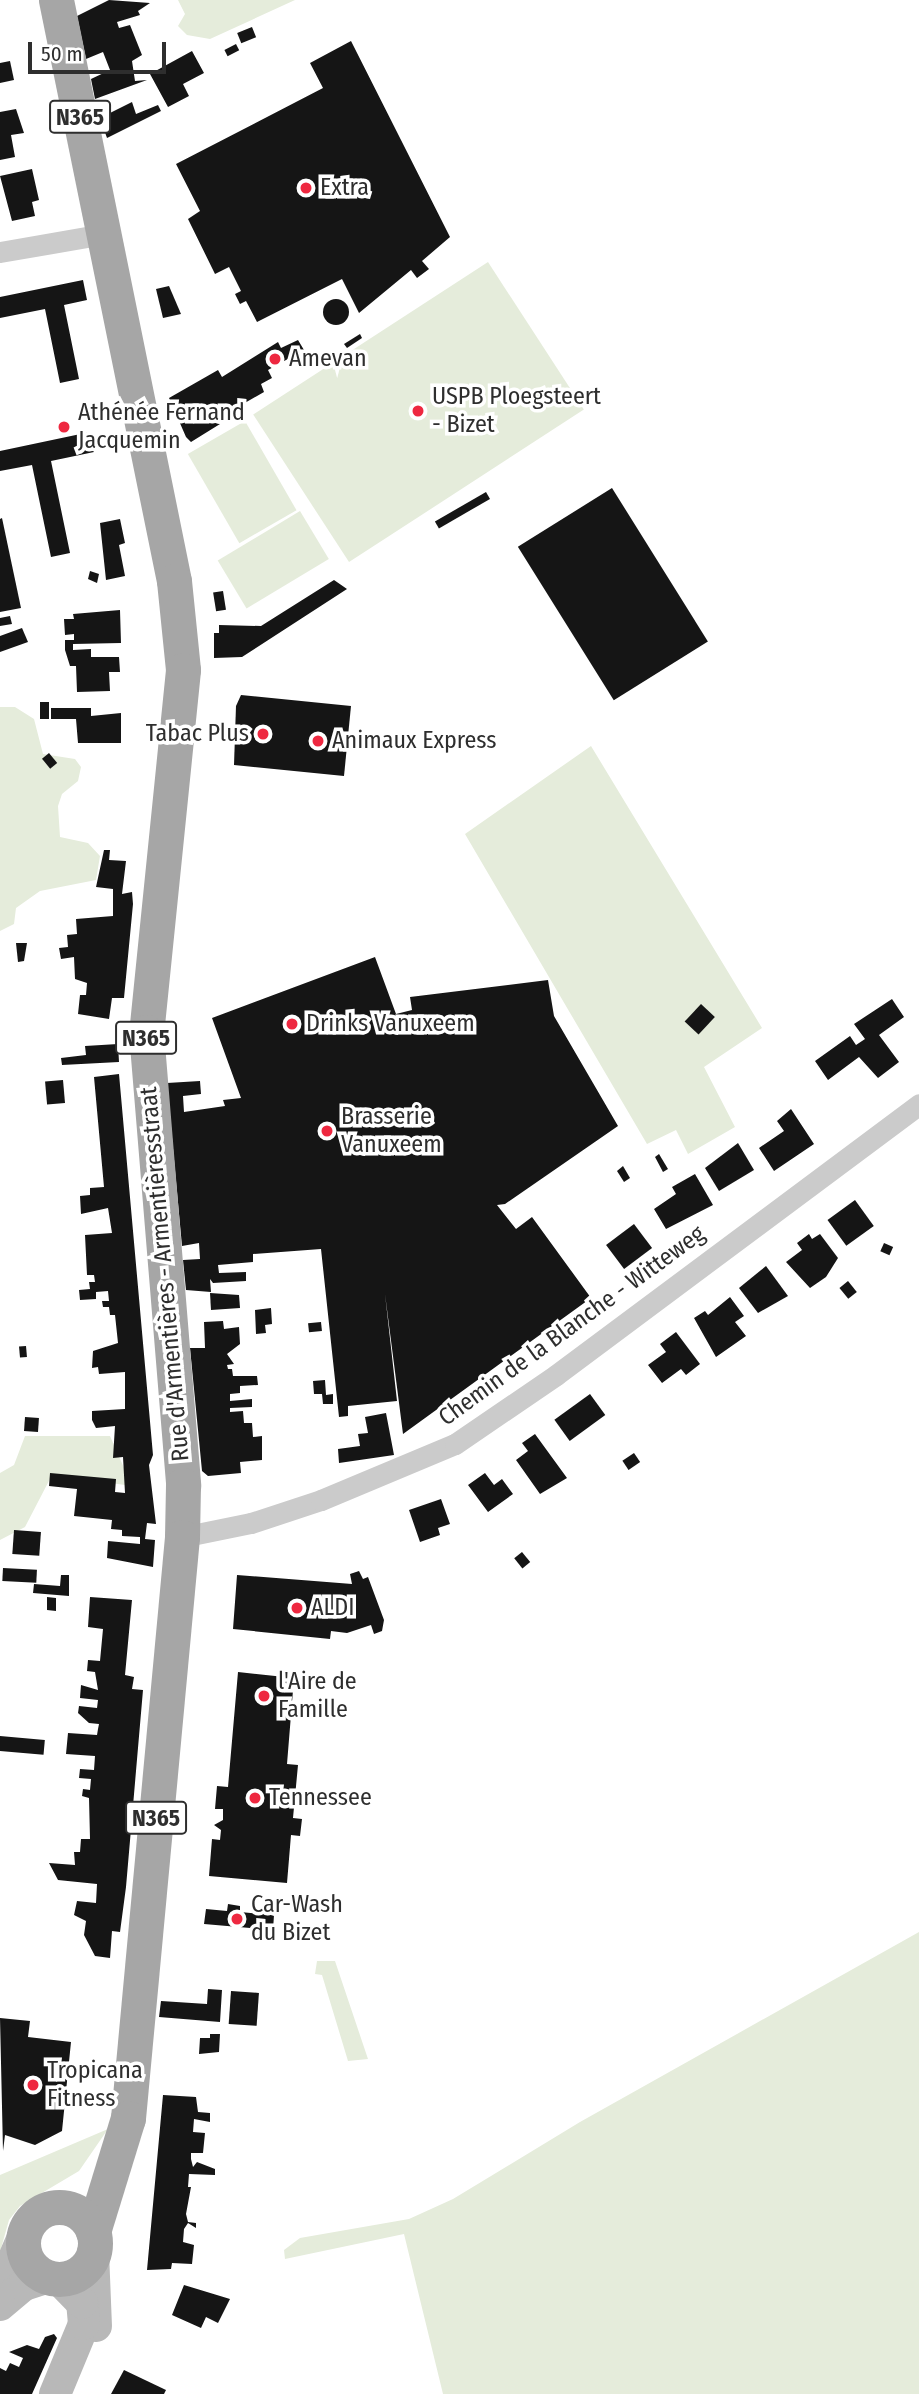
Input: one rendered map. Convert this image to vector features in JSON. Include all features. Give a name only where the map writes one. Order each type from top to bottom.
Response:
[{"type":"main road","name":"Rue d'Armentières - Armentièresstraat","points":[[56,0],[174,581],[183,659],[181,708],[146,1032],[183,1485],[182,1537],[123,2140],[93,2242]]},
{"type":"main road","points":[[23,2237],[33,2218],[85,2190],[123,2140]]},
{"type":"main road","points":[[52,2208],[79,2214],[93,2242]]},
{"type":"main road","name":"N365","points":[[23,2237],[29,2262],[53,2278],[83,2269],[93,2242]]},
{"type":"street","points":[[0,252],[104,234]]},
{"type":"street","name":"Chemin de la Blanche - Witteweg","points":[[182,1537],[251,1523],[298,1507],[397,1472],[455,1444],[567,1367],[919,1104]]},
{"type":"street","points":[[0,2291],[23,2237]]},
{"type":"street","name":"N365","points":[[55,2394],[79,2345],[93,2330],[98,2316],[93,2242]]},
{"type":"street","points":[[0,2305],[24,2284],[53,2278]]},
{"type":"street","name":"N365","points":[[53,2278],[78,2297],[84,2311],[79,2345]]},
{"type":"green space","points":[[178,0],[295,0],[210,39],[187,35],[178,26],[185,14]]},
{"type":"green space","name":"USPB Ploegsteert - Bizet","points":[[488,262],[584,410],[349,562],[253,414]]},
{"type":"green space","points":[[245,421],[296,510],[239,543],[188,454]]},
{"type":"green space","points":[[300,511],[329,559],[247,608],[218,560]]},
{"type":"green space","points":[[0,707],[15,707],[34,719],[43,754],[75,759],[81,767],[78,781],[62,794],[58,806],[60,837],[88,843],[100,856],[96,880],[40,891],[16,908],[14,924],[0,931]]},
{"type":"green space","points":[[591,746],[762,1028],[704,1067],[735,1127],[688,1154],[676,1130],[647,1144],[465,834]]},
{"type":"green space","points":[[25,1436],[110,1436],[128,1477],[125,1485],[52,1475],[25,1527],[0,1540],[0,1473],[14,1465]]},
{"type":"green space","points":[[919,1932],[919,2394],[443,2394],[404,2234],[285,2259],[284,2250],[300,2238],[409,2219],[453,2199],[580,2122]]},
{"type":"green space","points":[[317,1961],[335,1961],[368,2059],[348,2061],[322,1975],[315,1974]]},
{"type":"green space","points":[[108,2129],[79,2171],[20,2206],[9,2220],[0,2252],[0,2175]]},
{"type":"building","points":[[109,0],[150,3],[138,11],[140,15],[117,22],[119,28],[130,25],[142,55],[132,61],[135,81],[147,80],[95,99],[91,79],[110,70],[103,52],[86,59],[77,16]]},
{"type":"building","points":[[252,27],[256,37],[241,43],[237,33]]},
{"type":"building","name":"Extra","points":[[351,41],[450,237],[422,261],[429,269],[417,278],[411,270],[359,313],[342,279],[257,322],[246,301],[240,304],[235,294],[241,291],[229,267],[215,274],[188,219],[200,211],[176,164],[323,88],[310,63]]},
{"type":"building","points":[[236,44],[239,50],[228,56],[224,50]]},
{"type":"building","points":[[192,51],[204,73],[183,84],[189,96],[168,107],[150,74]]},
{"type":"building","points":[[10,61],[14,80],[0,83],[0,63]]},
{"type":"building","points":[[132,102],[136,114],[158,105],[161,111],[107,138],[100,118]]},
{"type":"building","points":[[16,109],[24,133],[11,135],[15,157],[0,160],[0,112]]},
{"type":"building","points":[[32,169],[39,200],[32,202],[35,216],[12,221],[0,176]]},
{"type":"building","points":[[83,280],[87,300],[64,305],[79,379],[60,383],[45,309],[0,318],[0,297]]},
{"type":"building","points":[[169,286],[181,314],[163,318],[156,289]]},
{"type":"building","points":[[336,299],[345,303],[349,312],[345,321],[336,325],[327,321],[323,312],[327,303]]},
{"type":"building","points":[[360,334],[362,338],[347,348],[344,344]]},
{"type":"building","points":[[298,340],[304,350],[268,370],[272,378],[261,384],[264,392],[217,419],[220,424],[191,442],[186,437],[169,398],[218,370],[222,377],[278,342],[281,348]]},
{"type":"building","points":[[90,432],[94,452],[51,461],[70,553],[51,557],[32,465],[0,471],[0,451]]},
{"type":"building","points":[[612,488],[708,641],[614,700],[518,547]]},
{"type":"building","points":[[486,492],[490,499],[439,528],[435,522]]},
{"type":"building","points":[[2,518],[21,608],[0,612],[0,519]]},
{"type":"building","points":[[120,519],[125,543],[119,545],[125,576],[106,580],[100,523]]},
{"type":"building","points":[[90,571],[99,574],[97,583],[88,579]]},
{"type":"building","points":[[334,580],[347,589],[242,657],[214,658],[214,633],[219,633],[219,625],[261,626]]},
{"type":"building","points":[[223,591],[226,610],[216,611],[213,593]]},
{"type":"building","points":[[120,610],[121,643],[73,644],[73,650],[91,649],[91,657],[119,657],[120,672],[109,672],[110,691],[77,692],[76,666],[70,666],[65,650],[65,640],[74,640],[74,634],[65,635],[64,619],[74,619],[73,614]]},
{"type":"building","points":[[10,616],[12,624],[0,626],[0,618]]},
{"type":"building","points":[[22,628],[28,642],[0,652],[0,636]]},
{"type":"building","points":[[241,695],[351,706],[344,776],[234,765],[236,706]]},
{"type":"building","points":[[40,702],[49,702],[49,719],[40,719]]},
{"type":"building","points":[[51,708],[91,708],[91,716],[121,713],[121,743],[78,743],[76,719],[51,719]]},
{"type":"building","points":[[49,753],[57,763],[50,769],[42,759]]},
{"type":"building","points":[[104,850],[110,850],[109,860],[126,861],[122,894],[132,892],[133,904],[124,998],[112,998],[109,1019],[78,1014],[80,995],[86,995],[87,983],[75,979],[74,957],[61,959],[59,948],[68,947],[67,935],[77,934],[76,919],[113,916],[113,889],[96,887]]},
{"type":"building","points":[[16,943],[27,943],[24,961],[18,962]]},
{"type":"building","points":[[375,957],[396,1014],[412,1010],[410,997],[548,980],[554,1016],[618,1126],[505,1204],[497,1205],[516,1229],[532,1217],[591,1298],[403,1434],[385,1294],[397,1401],[348,1406],[348,1416],[339,1417],[321,1249],[253,1254],[253,1262],[218,1265],[219,1273],[246,1272],[246,1281],[213,1283],[210,1279],[211,1292],[186,1290],[183,1260],[200,1259],[199,1243],[182,1246],[167,1083],[200,1081],[201,1094],[183,1096],[184,1112],[225,1106],[223,1100],[241,1098],[212,1018]]},
{"type":"building","points":[[892,999],[904,1017],[879,1035],[899,1062],[878,1078],[859,1057],[828,1080],[815,1061],[850,1036],[856,1045],[865,1039],[854,1024]]},
{"type":"building","points":[[701,1004],[715,1017],[699,1035],[685,1022]]},
{"type":"building","points":[[118,1044],[119,1062],[62,1065],[61,1058],[86,1055],[85,1046]]},
{"type":"building","points":[[119,1074],[153,1455],[149,1465],[156,1524],[147,1523],[145,1539],[155,1540],[153,1567],[107,1558],[108,1541],[140,1544],[140,1537],[122,1536],[122,1530],[111,1529],[112,1520],[74,1516],[77,1489],[49,1486],[50,1473],[116,1479],[115,1492],[125,1493],[123,1457],[113,1458],[115,1426],[96,1428],[92,1420],[92,1411],[125,1409],[125,1372],[99,1374],[98,1367],[92,1368],[93,1351],[118,1343],[115,1315],[110,1315],[109,1307],[103,1307],[102,1301],[109,1301],[108,1291],[96,1292],[96,1299],[80,1300],[79,1290],[90,1289],[89,1282],[95,1282],[94,1275],[87,1275],[85,1235],[112,1233],[108,1208],[81,1214],[80,1196],[90,1195],[90,1188],[104,1187],[94,1077]]},
{"type":"building","points":[[63,1080],[65,1103],[47,1104],[45,1082]]},
{"type":"building","points":[[791,1109],[814,1144],[774,1171],[759,1148],[784,1131],[777,1121]]},
{"type":"building","points":[[738,1143],[754,1170],[719,1191],[705,1168]]},
{"type":"building","points":[[659,1154],[668,1169],[663,1172],[655,1157]]},
{"type":"building","points":[[623,1166],[630,1178],[624,1182],[617,1171]]},
{"type":"building","points":[[695,1174],[713,1205],[666,1229],[654,1209],[676,1194],[672,1187]]},
{"type":"building","points":[[855,1200],[874,1226],[846,1246],[827,1220]]},
{"type":"building","points":[[634,1224],[652,1248],[624,1269],[606,1245]]},
{"type":"building","points":[[809,1234],[812,1239],[820,1234],[838,1258],[826,1277],[810,1288],[786,1262],[802,1250],[797,1243]]},
{"type":"building","points":[[884,1243],[893,1247],[889,1255],[880,1251]]},
{"type":"building","points":[[766,1266],[788,1296],[758,1313],[739,1288]]},
{"type":"building","points":[[848,1281],[857,1292],[848,1299],[839,1288]]},
{"type":"building","points":[[210,1293],[239,1295],[240,1308],[211,1310]]},
{"type":"building","points":[[730,1297],[744,1316],[735,1322],[746,1336],[716,1357],[694,1318],[705,1311],[708,1315]]},
{"type":"building","points":[[271,1308],[272,1324],[265,1325],[266,1333],[256,1334],[255,1310]]},
{"type":"building","points":[[223,1321],[224,1329],[239,1327],[240,1344],[227,1354],[234,1364],[227,1365],[228,1369],[232,1369],[233,1376],[257,1376],[258,1385],[240,1386],[240,1393],[230,1394],[230,1401],[252,1399],[252,1407],[230,1408],[230,1412],[243,1411],[244,1423],[252,1423],[253,1437],[262,1436],[262,1460],[240,1462],[241,1473],[208,1476],[202,1471],[190,1348],[205,1348],[204,1322]]},
{"type":"building","points":[[321,1322],[322,1331],[309,1332],[308,1323]]},
{"type":"building","points":[[676,1332],[700,1364],[686,1375],[681,1369],[662,1383],[648,1365],[666,1352],[660,1344]]},
{"type":"building","points":[[26,1346],[27,1357],[20,1358],[19,1347]]},
{"type":"building","points":[[325,1380],[326,1395],[333,1394],[333,1404],[323,1404],[322,1394],[314,1394],[313,1381]]},
{"type":"building","points":[[590,1394],[605,1415],[570,1441],[554,1420]]},
{"type":"building","points":[[386,1413],[394,1455],[339,1463],[338,1449],[360,1446],[358,1434],[368,1433],[365,1417]]},
{"type":"building","points":[[25,1417],[39,1418],[38,1432],[24,1431]]},
{"type":"building","points":[[535,1434],[567,1478],[540,1494],[516,1460],[528,1451],[522,1443]]},
{"type":"building","points":[[634,1453],[640,1462],[629,1470],[622,1461]]},
{"type":"building","points":[[485,1473],[494,1485],[502,1479],[513,1494],[488,1512],[468,1485]]},
{"type":"building","points":[[441,1499],[450,1524],[438,1528],[440,1535],[420,1542],[409,1510]]},
{"type":"building","points":[[14,1530],[41,1532],[39,1556],[12,1554]]},
{"type":"building","points":[[522,1552],[530,1562],[522,1568],[514,1558]]},
{"type":"building","points":[[3,1568],[37,1570],[36,1583],[2,1581]]},
{"type":"building","name":"ALDI","points":[[359,1571],[363,1579],[368,1577],[384,1620],[382,1631],[374,1634],[371,1625],[347,1633],[331,1631],[330,1639],[233,1629],[237,1575],[352,1584],[350,1574]]},
{"type":"building","points":[[61,1575],[69,1575],[69,1596],[33,1593],[34,1584],[60,1586]]},
{"type":"building","points":[[47,1597],[56,1598],[56,1611],[47,1610]]},
{"type":"building","points":[[90,1597],[132,1600],[125,1675],[134,1677],[132,1689],[143,1690],[126,1887],[120,1932],[112,1931],[110,1958],[95,1956],[84,1935],[86,1921],[74,1915],[77,1901],[96,1903],[97,1884],[58,1880],[49,1863],[75,1865],[74,1852],[80,1852],[81,1839],[90,1839],[89,1798],[82,1796],[83,1789],[90,1790],[91,1779],[79,1778],[80,1769],[94,1770],[95,1756],[66,1754],[68,1733],[97,1735],[99,1724],[89,1723],[78,1713],[79,1706],[97,1708],[98,1700],[80,1698],[81,1685],[98,1690],[95,1672],[87,1671],[88,1660],[100,1661],[103,1629],[88,1627]]},
{"type":"building","name":"Tennessee","points":[[238,1672],[294,1678],[287,1764],[298,1765],[293,1818],[302,1819],[300,1836],[291,1835],[287,1883],[209,1876],[212,1839],[220,1840],[221,1830],[214,1825],[223,1820],[223,1809],[215,1809],[217,1786],[228,1787]]},
{"type":"building","points":[[0,1736],[45,1740],[44,1755],[0,1751]]},
{"type":"building","name":"Car-Wash du Bizet","points":[[228,1904],[240,1906],[240,1912],[274,1915],[273,1930],[204,1924],[206,1909],[227,1911]]},
{"type":"building","points":[[208,1989],[222,1990],[220,2022],[159,2017],[161,2001],[207,2004]]},
{"type":"building","points":[[231,1991],[259,1993],[257,2026],[229,2024]]},
{"type":"building","name":"Tropicana Fitness","points":[[0,2018],[30,2021],[28,2037],[71,2042],[62,2131],[35,2145],[5,2135],[3,2151]]},
{"type":"building","points":[[210,2034],[220,2034],[219,2052],[199,2054],[200,2038],[210,2038]]},
{"type":"building","points":[[163,2095],[196,2097],[198,2112],[210,2113],[210,2122],[194,2119],[193,2132],[205,2133],[203,2153],[191,2153],[191,2159],[193,2167],[197,2162],[215,2169],[215,2175],[189,2174],[188,2187],[191,2187],[186,2214],[188,2222],[196,2223],[196,2228],[188,2223],[184,2229],[183,2242],[194,2245],[192,2264],[172,2263],[171,2269],[147,2270]]},
{"type":"building","points":[[184,2285],[230,2299],[218,2323],[206,2317],[201,2328],[172,2315]]},
{"type":"building","points":[[54,2334],[57,2338],[32,2394],[0,2394],[0,2368],[6,2371],[10,2363],[19,2367],[23,2358],[9,2352],[27,2345],[39,2349],[45,2337]]},
{"type":"building","points":[[124,2370],[166,2390],[164,2394],[111,2394]]},
{"type":"place","name":"Extra","points":[[306,188]]},
{"type":"place","name":"Amevan","points":[[275,359]]},
{"type":"place","name":"USPB Ploegsteert - Bizet","points":[[418,411]]},
{"type":"place","name":"Athénée Fernand Jacquemin","points":[[64,427]]},
{"type":"place","name":"Tabac Plus","points":[[263,734]]},
{"type":"place","name":"Animaux Express","points":[[318,741]]},
{"type":"place","name":"Drinks Vanuxeem","points":[[292,1024]]},
{"type":"place","name":"Brasserie Vanuxeem","points":[[327,1131]]},
{"type":"place","name":"ALDI","points":[[297,1608]]},
{"type":"place","name":"l'Aire de Famille","points":[[264,1696]]},
{"type":"place","name":"Tennessee","points":[[255,1798]]},
{"type":"place","name":"Car-Wash du Bizet","points":[[237,1919]]},
{"type":"place","name":"Tropicana Fitness","points":[[33,2085]]}]
